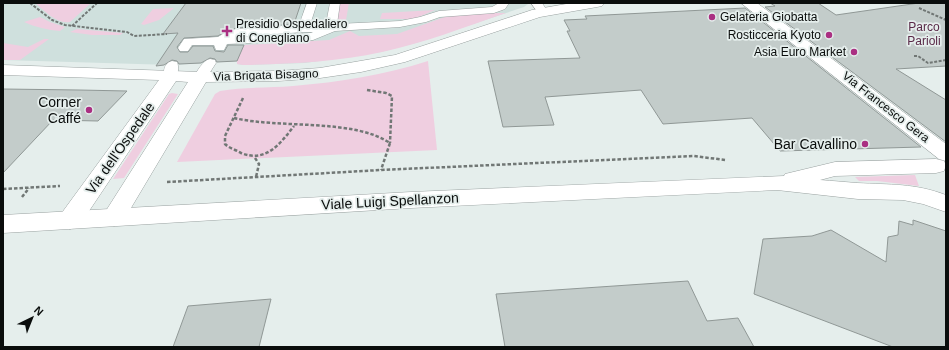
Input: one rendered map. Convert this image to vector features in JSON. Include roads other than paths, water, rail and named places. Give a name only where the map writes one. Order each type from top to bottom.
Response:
[{"type":"street","name":"Via Brigata Bisagno","points":[[3,70],[205,70],[278,76],[361,67],[413,54],[521,18],[540,7],[597,3]]},
{"type":"street","name":"Via Francesco Gera","points":[[748,3],[943,161]]},
{"type":"street","name":"Via dell'Ospedale","points":[[70,220],[171,70]]},
{"type":"street","name":"Via dell'Ospedale","points":[[114,217],[205,70]]},
{"type":"street","name":"Viale Luigi Spellanzon","points":[[777,183],[835,169],[943,161]]},
{"type":"street","points":[[943,161],[932,172],[933,180],[937,189],[946,199]]},
{"type":"street","name":"Viale Luigi Spellanzon","points":[[3,224],[403,200],[672,189],[777,183],[858,191],[903,192],[928,197],[946,204]]},
{"type":"lane","points":[[303,29],[312,3]]},
{"type":"lane","points":[[331,28],[335,3]]},
{"type":"lane","points":[[221,44],[230,34],[236,32],[400,24],[418,21],[439,14],[494,10],[501,7],[504,3]]},
{"type":"lane","points":[[186,45],[221,44],[313,36],[331,28]]},
{"type":"place","name":"Gelateria Giobatta","points":[[712,17]]},
{"type":"place","name":"Presidio Ospedaliero di Conegliano","points":[[227,31]]},
{"type":"place","name":"Rosticceria Kyoto","points":[[829,35]]},
{"type":"place","name":"Asia Euro Market","points":[[854,52]]},
{"type":"place","name":"Corner Caffé","points":[[89,110]]},
{"type":"place","name":"Bar Cavallino","points":[[865,144]]},
{"type":"park label","name":"Parco Parioli","points":[[924,34]]}]
